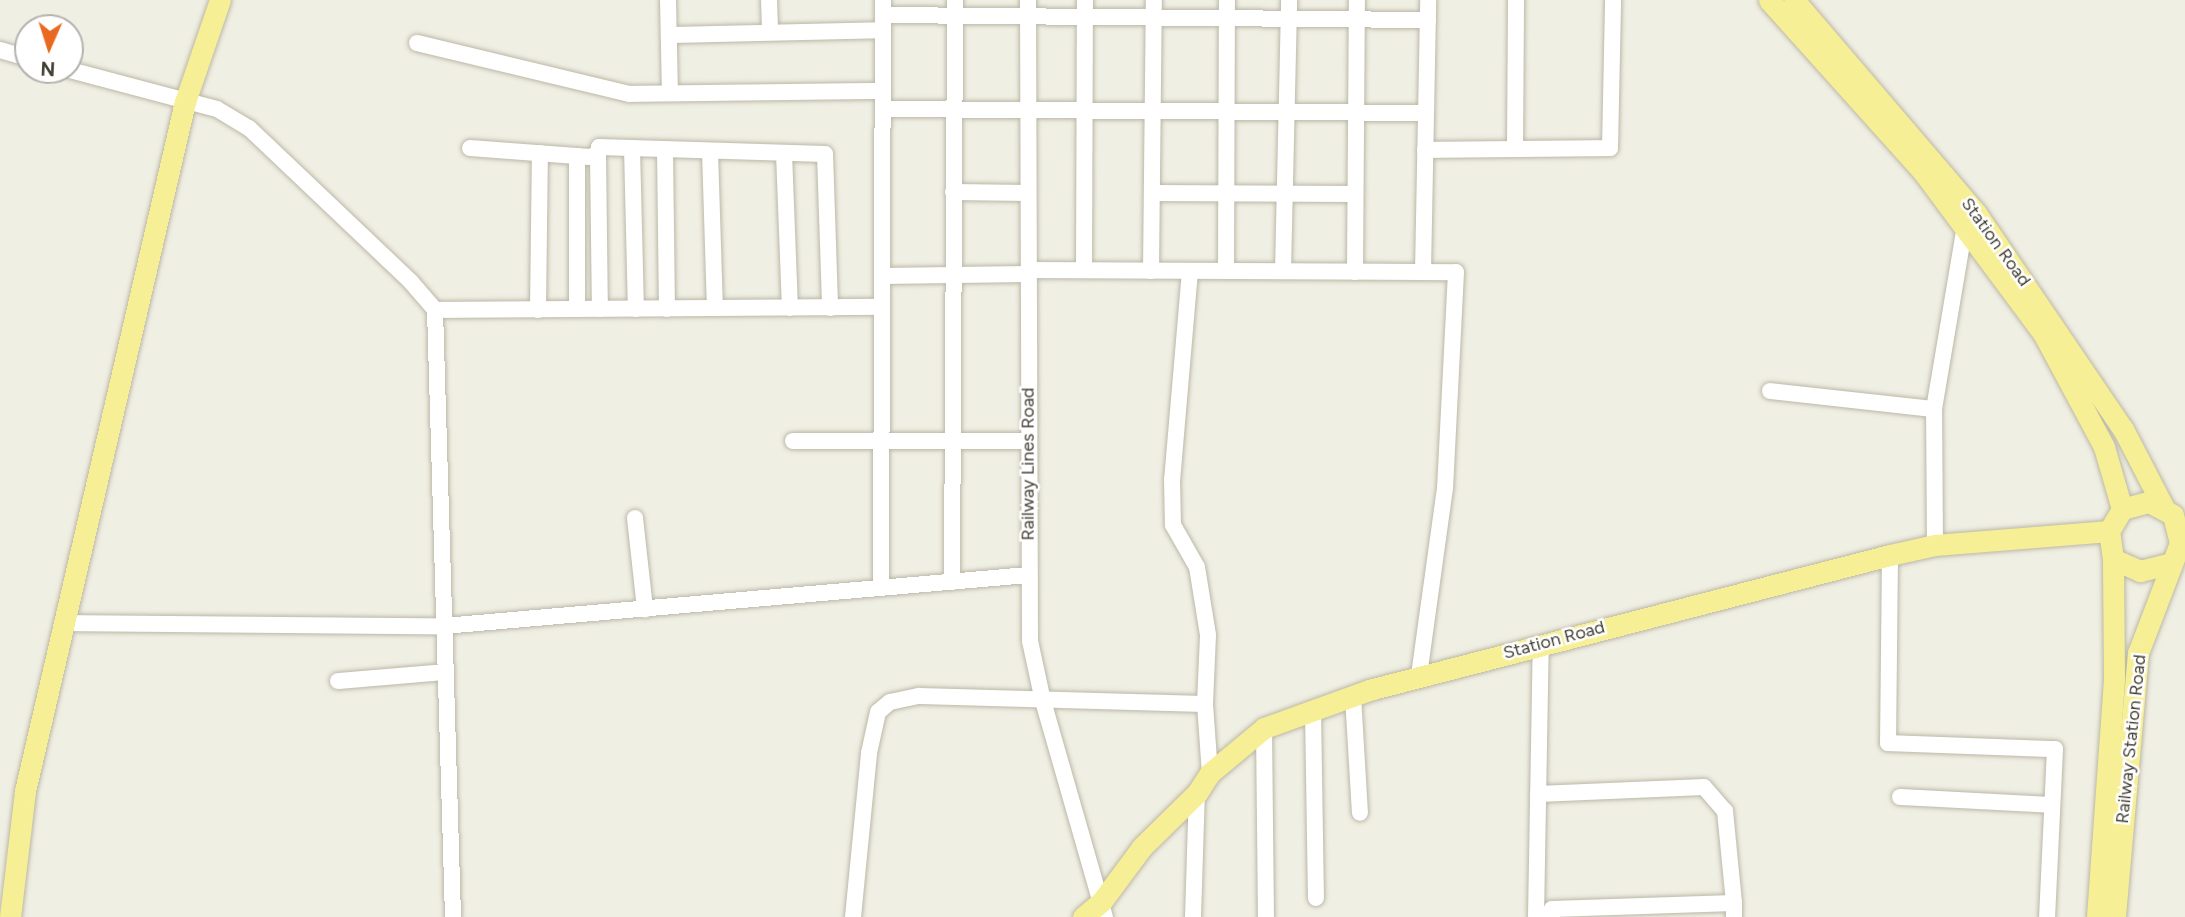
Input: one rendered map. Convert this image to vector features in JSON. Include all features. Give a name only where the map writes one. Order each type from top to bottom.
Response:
[{"type":"main road","points":[[9,917],[25,791],[185,102],[220,0]]},
{"type":"main road","name":"Station Road","points":[[1769,0],[1924,173],[2043,333],[2104,447],[2122,509]]},
{"type":"main road","name":"Station Road","points":[[1794,0],[1984,224],[2123,429],[2164,508]]},
{"type":"main road","points":[[2140,502],[2164,508],[2173,515],[2179,534],[2177,552],[2168,564],[2140,571],[2113,559],[2109,531],[2122,509],[2140,502]]},
{"type":"main road","name":"Station Road","points":[[1083,917],[1104,909],[1142,847],[1197,793],[1210,773],[1264,728],[1353,696],[1419,677],[1890,555],[1936,545],[2109,531]]},
{"type":"main road","name":"Railway Station Road","points":[[2097,917],[2113,678],[2113,559]]},
{"type":"main road","name":"Railway Station Road","points":[[2115,917],[2138,653],[2168,564]]},
{"type":"street","points":[[668,0],[670,93]]},
{"type":"street","points":[[769,0],[771,32]]},
{"type":"street","points":[[952,582],[956,0]]},
{"type":"street","name":"Railway Lines Road","points":[[1028,0],[1030,641],[1043,701],[1104,909]]},
{"type":"street","points":[[1084,270],[1085,0]]},
{"type":"street","points":[[1151,271],[1154,0]]},
{"type":"street","points":[[1226,271],[1227,0]]},
{"type":"street","points":[[1283,271],[1289,0]]},
{"type":"street","points":[[1355,272],[1357,0]]},
{"type":"street","points":[[1423,272],[1428,0]]},
{"type":"street","points":[[1515,149],[1516,0]]},
{"type":"street","points":[[1425,150],[1610,148],[1613,0]]},
{"type":"street","points":[[669,35],[771,32],[883,15],[1028,19],[1428,20]]},
{"type":"street","points":[[881,588],[883,15]]},
{"type":"street","points":[[417,43],[629,94],[883,91]]},
{"type":"street","points":[[84,74],[216,108],[248,128],[411,282],[435,310],[453,917]]},
{"type":"street","points":[[883,109],[1084,108],[1286,115],[1426,113]]},
{"type":"street","points":[[600,309],[599,147],[825,154],[830,308]]},
{"type":"street","points":[[470,148],[577,156],[597,154]]},
{"type":"street","points":[[632,149],[636,309]]},
{"type":"street","points":[[665,149],[667,309]]},
{"type":"street","points":[[710,151],[715,308]]},
{"type":"street","points":[[538,310],[540,153]]},
{"type":"street","points":[[784,153],[790,308]]},
{"type":"street","points":[[577,156],[577,309]]},
{"type":"street","points":[[954,192],[1028,193]]},
{"type":"street","points":[[1152,193],[1356,194]]},
{"type":"street","points":[[1936,545],[1934,410],[1965,226]]},
{"type":"street","points":[[882,276],[1084,270],[1456,272],[1444,488],[1419,677]]},
{"type":"street","points":[[1190,271],[1172,479],[1173,525],[1197,567],[1208,635],[1205,704],[1210,773]]},
{"type":"street","points":[[435,310],[882,307]]},
{"type":"street","points":[[1770,391],[1934,410]]},
{"type":"street","points":[[793,441],[882,444],[1028,441]]},
{"type":"street","points":[[635,518],[645,609]]},
{"type":"street","points":[[1890,555],[1888,743],[2055,749],[2046,917]]},
{"type":"street","points":[[64,623],[444,626],[1028,575]]},
{"type":"street","points":[[1536,917],[1541,644]]},
{"type":"street","points":[[338,681],[445,672]]},
{"type":"street","points":[[853,917],[869,753],[878,712],[890,702],[919,696],[1205,704]]},
{"type":"street","points":[[1353,696],[1360,813]]},
{"type":"street","points":[[1313,710],[1316,898]]},
{"type":"street","points":[[1264,728],[1266,917]]},
{"type":"street","points":[[1538,794],[1704,787],[1725,811],[1734,910],[1552,909],[1552,917]]},
{"type":"street","points":[[1193,917],[1197,793]]},
{"type":"street","points":[[1900,797],[2052,804]]}]
